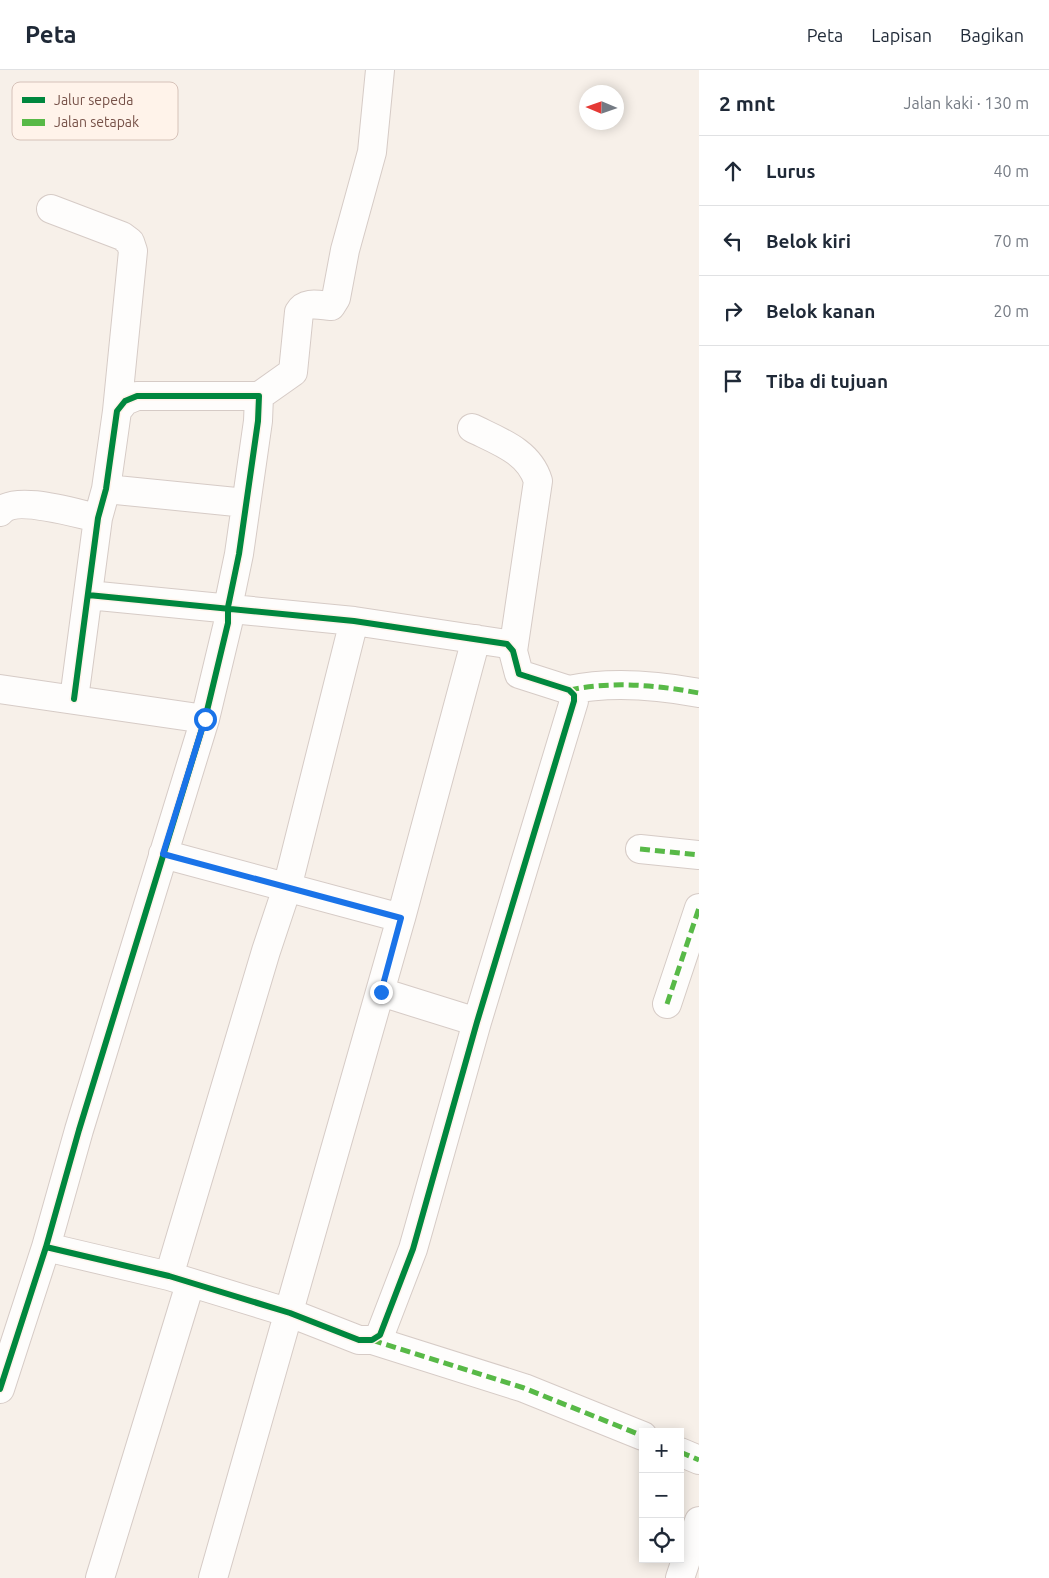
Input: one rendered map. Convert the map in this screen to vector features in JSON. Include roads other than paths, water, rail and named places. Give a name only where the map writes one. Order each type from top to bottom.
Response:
[{"type":"street","points":[[117,411],[125,401],[137,396],[259,396],[293,372],[298,312],[301,307],[307,304],[331,306],[336,298],[345,250],[372,152],[380,70]]},
{"type":"street","points":[[51,209],[122,236],[130,242],[133,251],[117,411],[106,489],[98,518],[74,699]]},
{"type":"street","points":[[0,1389],[46,1246],[205,719],[228,623],[228,607],[239,554],[258,421],[259,396]]},
{"type":"street","points":[[472,428],[516,450],[527,459],[538,481],[513,651],[519,674],[569,690],[609,684],[649,686],[699,693]]},
{"type":"street","points":[[106,489],[246,503]]},
{"type":"street","points":[[0,512],[14,504],[29,504],[98,518]]},
{"type":"street","points":[[88,595],[228,607],[354,621],[507,644],[513,651]]},
{"type":"street","points":[[100,1578],[266,951],[287,888],[354,621]]},
{"type":"street","points":[[212,1578],[290,1313],[381,992],[476,639]]},
{"type":"street","points":[[0,689],[205,719]]},
{"type":"street","points":[[372,1340],[383,1330],[413,1249],[478,1022],[572,709],[574,696],[569,690]]},
{"type":"street","points":[[640,849],[699,855]]},
{"type":"street","points":[[163,854],[401,918]]},
{"type":"street","points":[[666,1004],[699,908]]},
{"type":"street","points":[[381,992],[478,1022]]},
{"type":"street","points":[[46,1246],[180,1280],[290,1313],[359,1340],[372,1340],[524,1388],[639,1434]]},
{"type":"street","points":[[684,1454],[699,1460]]},
{"type":"street","points":[[680,1578],[699,1521]]}]
